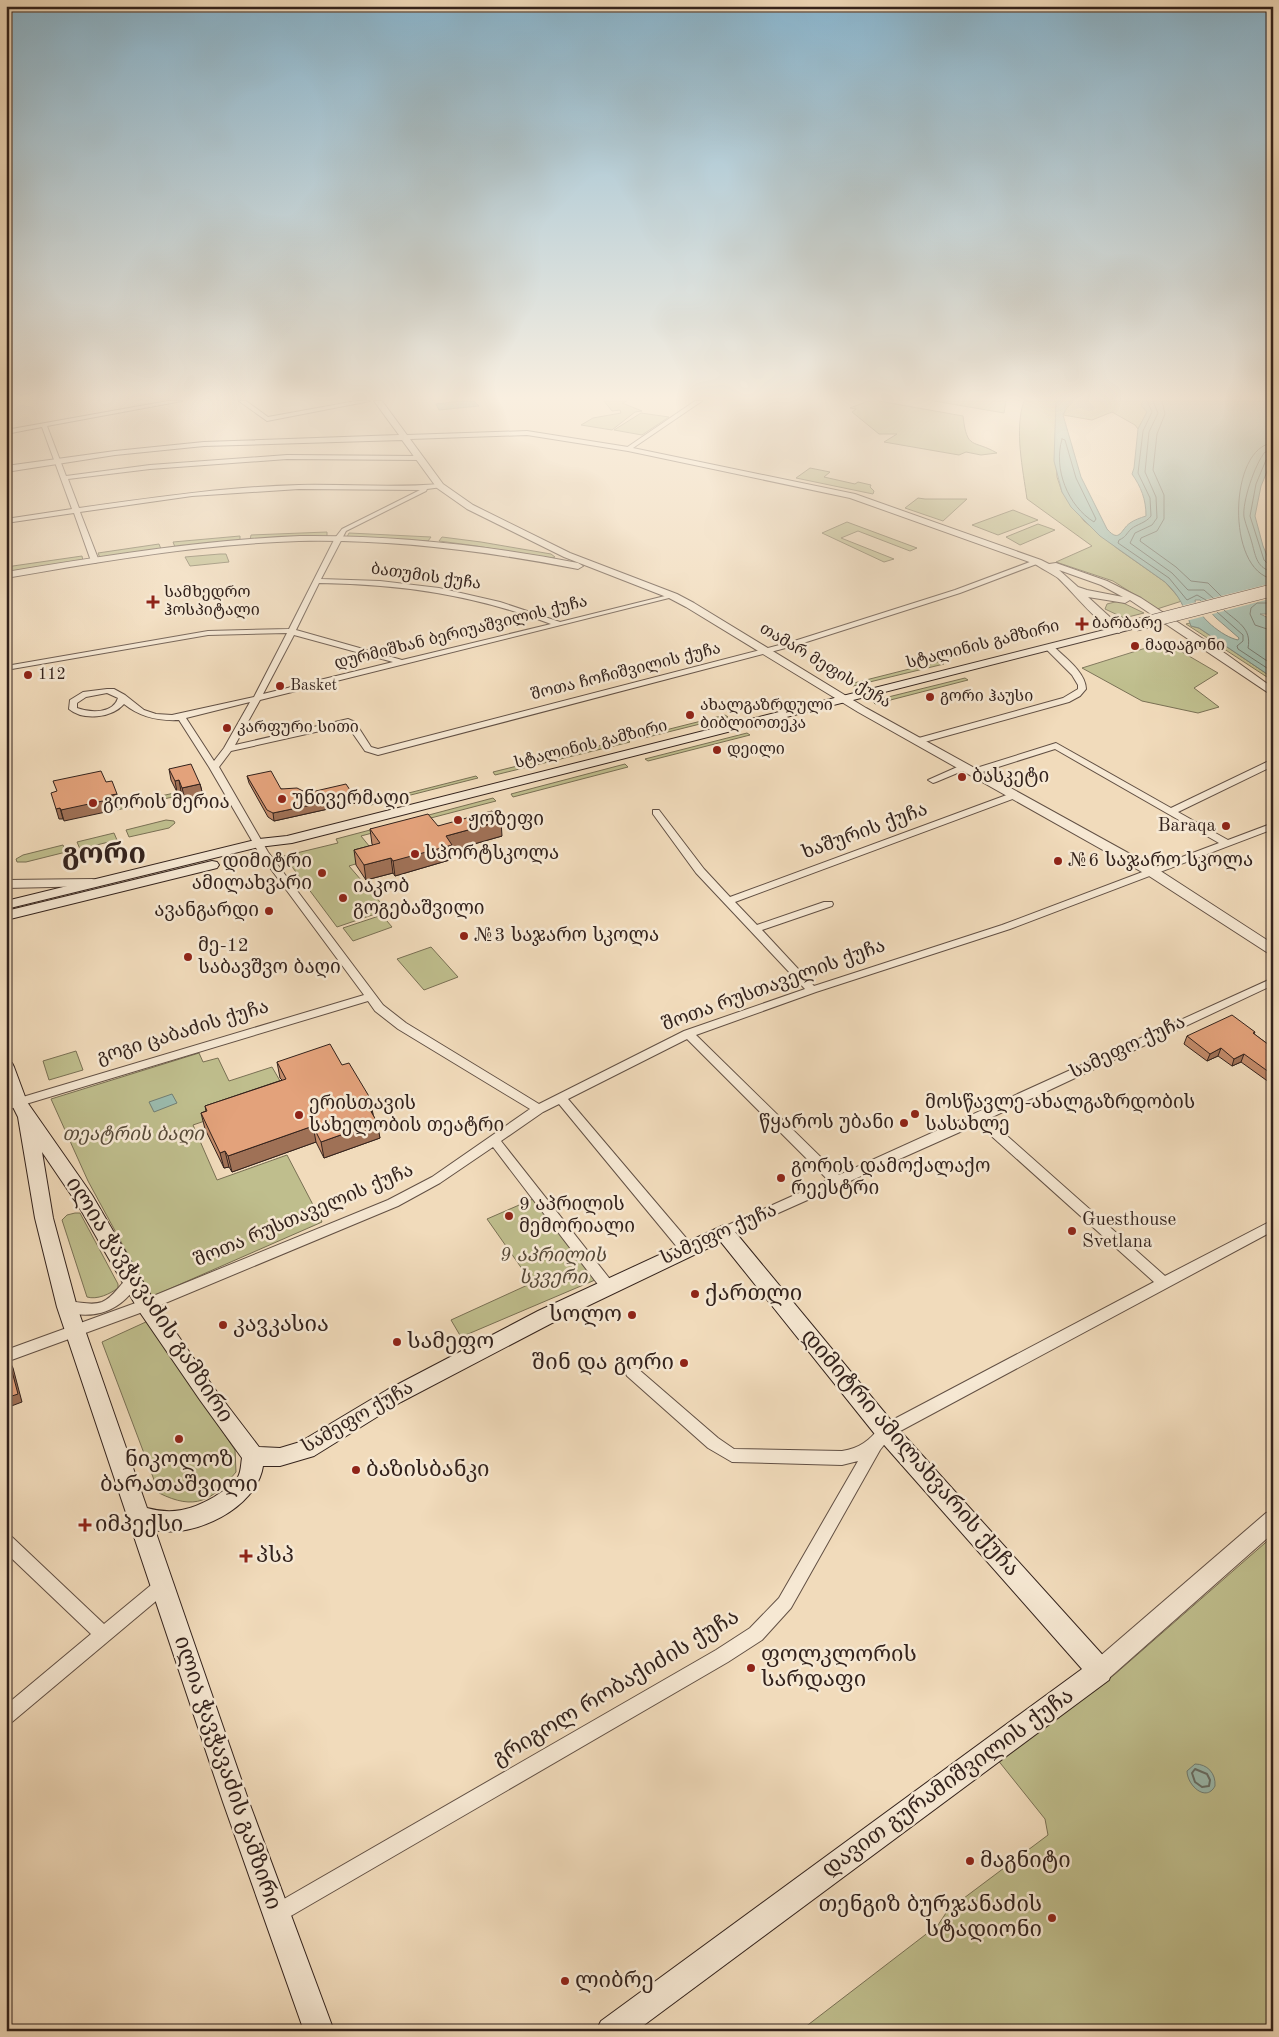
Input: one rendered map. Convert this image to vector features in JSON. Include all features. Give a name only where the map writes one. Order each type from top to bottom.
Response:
[{"type":"main road","name":"სტალინის გამზირი","points":[[6,916],[287,840],[1273,590]]},
{"type":"main road","name":"სტალინის გამზირი","points":[[6,905],[92,883],[262,848]]},
{"type":"main road","name":"ილია ჭავჭავაძის გამზირი","points":[[6,1067],[68,1307],[137,1515],[236,1802],[319,2031]]},
{"type":"main road","name":"ილია ჭავჭავაძის გამზირი","points":[[17,1109],[85,1200],[146,1305],[207,1394],[253,1456]]},
{"type":"main road","name":"სამეფო ქუჩა","points":[[253,1456],[280,1457],[306,1449],[402,1392],[545,1316],[724,1232]]},
{"type":"main road","name":"დიმიტრი ამილახვარის ქუჩა","points":[[724,1232],[880,1438],[1100,1671]]},
{"type":"main road","points":[[137,1515],[153,1521],[168,1523],[188,1522],[210,1512],[232,1498],[248,1482],[253,1456]]},
{"type":"main road","name":"დავით გურამიშვილის ქუჩა","points":[[611,2031],[1100,1671]]},
{"type":"street","points":[[71,496],[94,557]]},
{"type":"street","points":[[6,521],[177,496]]},
{"type":"street","points":[[214,767],[228,749],[269,677],[341,534],[413,496]]},
{"type":"street","name":"თამარ მეფის ქუჩა","points":[[454,496],[470,507],[567,555],[673,596],[918,742],[1154,873],[1273,950]]},
{"type":"street","points":[[851,496],[1038,562],[1060,576],[1109,623],[1120,630]]},
{"type":"street","points":[[6,566],[246,538],[341,534],[503,542],[567,555]]},
{"type":"street","points":[[520,541],[528,536]]},
{"type":"street","points":[[436,538],[618,574]]},
{"type":"street","points":[[555,561],[566,558],[567,555]]},
{"type":"street","points":[[6,575],[94,557]]},
{"type":"street","points":[[1038,562],[1047,563],[1102,591],[1150,609]]},
{"type":"street","name":"შოთა ჩოჩიშვილის ქუჩა","points":[[228,749],[348,722],[352,724],[368,749],[378,752],[766,651],[960,591],[1038,562]]},
{"type":"street","points":[[1074,588],[1072,584],[1076,580],[1087,579],[1102,591]]},
{"type":"street","name":"ბათუმის ქუჩა","points":[[316,581],[384,582],[449,591],[508,605],[559,624]]},
{"type":"street","points":[[1074,588],[1084,593],[1102,591],[1137,600],[1222,656],[1273,693]]},
{"type":"street","points":[[1097,611],[1102,591]]},
{"type":"street","name":"დურმიშხან ბერიუაშვილის ქუჩა","points":[[132,708],[147,716],[160,718],[181,717],[673,596]]},
{"type":"street","points":[[6,668],[208,633],[290,632],[402,663]]},
{"type":"street","points":[[918,742],[1066,700],[1081,692],[1083,688],[1081,680],[1048,647]]},
{"type":"street","points":[[122,697],[120,705],[100,714],[83,714],[73,709],[72,706],[73,702],[83,695],[99,691],[114,692],[122,697],[132,708]]},
{"type":"street","points":[[114,709],[132,708]]},
{"type":"street","points":[[181,717],[214,767],[262,848],[379,1008],[402,1026],[539,1110]]},
{"type":"street","points":[[933,780],[1056,746],[1226,843]]},
{"type":"street","points":[[1172,811],[1273,762]]},
{"type":"street","name":"ხაშურის ქუჩა","points":[[727,901],[1015,796]]},
{"type":"street","points":[[656,812],[700,871],[812,990]]},
{"type":"street","name":"შოთა რუსთაველის ქუჩა","points":[[6,1356],[146,1305],[394,1203],[436,1180],[539,1110],[562,1100],[688,1034],[812,990],[1006,927],[1154,873],[1273,826]]},
{"type":"street","points":[[6,884],[92,883]]},
{"type":"street","points":[[755,929],[828,904]]},
{"type":"street","name":"სამეფო ქუჩა","points":[[724,1232],[979,1118],[1273,981]]},
{"type":"street","name":"გოგი ცაბაძის ქუჩა","points":[[17,1109],[371,997]]},
{"type":"street","points":[[688,1034],[838,1182]]},
{"type":"street","points":[[562,1100],[687,1249]]},
{"type":"street","points":[[979,1118],[1164,1283]]},
{"type":"street","points":[[492,1142],[608,1287]]},
{"type":"street","points":[[632,1372],[713,1443],[732,1455],[842,1458],[853,1456],[880,1438],[1273,1225]]},
{"type":"street","points":[[68,1307],[81,1311],[97,1310],[113,1304],[125,1293],[132,1281]]},
{"type":"street","name":"გრიგოლ რობაქიძის ქუჩა","points":[[277,1914],[722,1656],[756,1634],[785,1602],[880,1438]]},
{"type":"street","name":"დავით გურამიშვილის ქუჩა","points":[[1100,1671],[1273,1520]]},
{"type":"street","points":[[6,1542],[104,1635]]},
{"type":"street","points":[[6,1716],[162,1586]]},
{"type":"green space","points":[[1027,496],[1065,496],[1084,521],[1118,549],[1165,582],[1182,601],[1157,609],[1113,581],[1056,562],[1092,546],[1027,499]]},
{"type":"green space","points":[[918,498],[967,499],[943,521],[905,508]]},
{"type":"green space","points":[[1013,510],[1038,520],[998,535],[972,525]]},
{"type":"green space","points":[[847,522],[917,548],[910,551],[858,531],[841,538],[894,559],[884,562],[822,533]]},
{"type":"green space","points":[[1038,524],[1055,530],[1020,545],[1006,537]]},
{"type":"green space","points":[[327,532],[327,537],[250,540],[251,535]]},
{"type":"green space","points":[[349,533],[431,537],[428,541],[347,537]]},
{"type":"green space","points":[[240,536],[240,540],[175,547],[173,542]]},
{"type":"green space","points":[[442,537],[551,554],[555,557],[550,559],[439,541]]},
{"type":"green space","points":[[159,544],[161,549],[100,558],[98,553]]},
{"type":"green space","points":[[226,554],[229,562],[190,566],[185,557]]},
{"type":"green space","points":[[82,556],[83,561],[6,573],[6,567]]},
{"type":"green space","points":[[1119,601],[1144,613],[1124,618],[1105,609],[1107,604]]},
{"type":"green space","points":[[1190,623],[1191,626],[1199,628],[1273,678],[1273,681],[1186,624]]},
{"type":"green space","points":[[1165,642],[1218,673],[1194,688],[1219,707],[1198,713],[1142,701],[1082,668]]},
{"type":"green space","points":[[941,661],[944,664],[853,686],[850,684]]},
{"type":"green space","points":[[965,678],[968,680],[875,704],[872,701]]},
{"type":"green space","points":[[725,715],[728,717],[644,738],[642,736]]},
{"type":"green space","points":[[747,733],[750,735],[648,761],[645,759]]},
{"type":"green space","points":[[627,739],[630,742],[495,775],[493,772]]},
{"type":"green space","points":[[625,764],[628,767],[513,797],[511,794]]},
{"type":"green space","points":[[476,776],[478,778],[371,805],[369,803]]},
{"type":"green space","points":[[179,792],[181,795],[117,810],[115,806]]},
{"type":"green space","points":[[493,798],[496,801],[427,819],[425,816]]},
{"type":"green space","points":[[166,820],[174,821],[175,823],[169,828],[129,837],[126,830]]},
{"type":"green space","points":[[408,820],[410,823],[361,836],[378,857],[349,866],[387,910],[337,927],[284,856],[338,843],[336,839]]},
{"type":"green space","points":[[114,833],[117,840],[80,849],[77,842]]},
{"type":"green space","points":[[63,845],[66,852],[26,862],[17,862],[16,859],[23,855]]},
{"type":"green space","points":[[382,915],[392,927],[353,941],[343,928]]},
{"type":"green space","points":[[431,947],[458,977],[424,990],[397,959]]},
{"type":"green space","points":[[76,1051],[83,1070],[49,1080],[43,1061]]},
{"type":"green space","name":"თეატრის ბაღი","points":[[199,1053],[203,1062],[218,1058],[229,1081],[272,1067],[287,1093],[193,1125],[217,1180],[287,1155],[322,1222],[151,1297],[88,1181],[51,1099]]},
{"type":"green space","name":"9 აპრილის სკვერი","points":[[533,1199],[595,1280],[461,1337],[451,1320],[532,1283],[487,1219]]},
{"type":"green space","points":[[80,1213],[118,1284],[118,1288],[103,1296],[87,1297],[62,1220],[67,1215]]},
{"type":"green space","points":[[148,1321],[235,1450],[236,1472],[219,1490],[202,1500],[193,1502],[183,1501],[159,1493],[102,1342]]},
{"type":"green space","points":[[1273,1536],[1273,2031],[800,2031],[938,1925],[948,1910],[1048,1835],[1045,1819],[997,1759],[1114,1675]]},
{"type":"water","points":[[1064,496],[1091,496],[1107,529],[1111,533],[1118,535],[1132,522],[1146,516],[1143,496],[1259,496],[1255,516],[1263,546],[1268,558],[1273,562],[1273,614],[1260,614],[1273,620],[1273,678],[1199,628],[1191,626],[1181,602],[1165,582],[1100,536],[1071,507]],"holes":[[[1195,600],[1200,600],[1216,618],[1239,638],[1238,640],[1225,635],[1211,625],[1200,613]]]},
{"type":"water","points":[[172,1094],[177,1103],[154,1112],[149,1102]]},
{"type":"water","points":[[1195,1764],[1210,1770],[1214,1777],[1215,1786],[1207,1793],[1198,1790],[1190,1782],[1187,1771]]},
{"type":"pier","points":[[1273,583],[1273,598],[1209,615],[1197,602]]},
{"type":"pier","points":[[1197,602],[1205,616],[1186,621],[1181,606]]},
{"type":"building","points":[[191,764],[200,784],[182,788],[179,780],[175,781],[169,769]]},
{"type":"building","points":[[101,771],[106,782],[112,781],[117,794],[111,795],[112,799],[61,810],[60,808],[56,809],[51,793],[57,791],[53,781]]},
{"type":"building","name":"უნივერმაღი","points":[[271,771],[281,789],[297,788],[307,793],[346,784],[354,796],[273,813],[267,810],[247,776]]},
{"type":"building","points":[[492,811],[501,821],[446,836],[452,845],[393,861],[391,858],[364,865],[354,850],[380,843],[370,829],[428,814],[438,826]]},
{"type":"building","points":[[1232,1015],[1273,1048],[1273,1075],[1244,1054],[1234,1059],[1221,1048],[1210,1054],[1187,1036]]},
{"type":"building","name":"ერისთავის სახელობის თეატრი","points":[[330,1044],[342,1065],[349,1063],[370,1098],[365,1101],[377,1122],[321,1142],[313,1126],[228,1156],[225,1151],[220,1153],[201,1113],[207,1111],[205,1106],[286,1079],[277,1062]]},
{"type":"building","points":[[9,1360],[18,1394],[6,1398],[6,1361]]},
{"type":"place","name":"სამხედრო ჰოსპიტალი","points":[[153,602]]},
{"type":"place","name":"ბარბარე","points":[[1082,624]]},
{"type":"place","name":"მადაგონი","points":[[1135,646]]},
{"type":"place","name":"112","points":[[28,675]]},
{"type":"place","name":"Basket","points":[[280,686]]},
{"type":"place","name":"გორი ჰაუსი","points":[[930,697]]},
{"type":"place","name":"ახალგაზრდული ბიბლიოთეკა","points":[[690,715]]},
{"type":"place","name":"კარფური სითი","points":[[227,728]]},
{"type":"place","name":"დეილი","points":[[717,750]]},
{"type":"place","name":"ბასკეტი","points":[[962,777]]},
{"type":"place","name":"უნივერმაღი","points":[[282,799]]},
{"type":"place","name":"გორის მერია","points":[[93,803]]},
{"type":"place","name":"ჟოზეფი","points":[[458,820]]},
{"type":"place","name":"Baraqa","points":[[1226,826]]},
{"type":"place","name":"სპორტსკოლა","points":[[415,854]]},
{"type":"place","name":"№6 საჯარო სკოლა","points":[[1058,861]]},
{"type":"place","name":"დიმიტრი ამილახვარი","points":[[322,873]]},
{"type":"place","name":"იაკობ გოგებაშვილი","points":[[343,898]]},
{"type":"place","name":"ავანგარდი","points":[[269,911]]},
{"type":"place","name":"№3 საჯარო სკოლა","points":[[464,936]]},
{"type":"place","name":"მე-12 საბავშვო ბაღი","points":[[188,957]]},
{"type":"place","name":"მოსწავლე-ახალგაზრდობის სასახლე","points":[[915,1114]]},
{"type":"place","name":"ერისთავის სახელობის თეატრი","points":[[299,1115]]},
{"type":"place","name":"წყაროს უბანი","points":[[904,1123]]},
{"type":"place","name":"გორის დამოქალაქო რეესტრი","points":[[781,1178]]},
{"type":"place","name":"9 აპრილის მემორიალი","points":[[509,1216]]},
{"type":"place","name":"Guesthouse Svetlana","points":[[1072,1231]]},
{"type":"place","name":"ქართლი","points":[[695,1294]]},
{"type":"place","name":"სოლო","points":[[632,1315]]},
{"type":"place","name":"კავკასია","points":[[223,1325]]},
{"type":"place","name":"სამეფო","points":[[397,1342]]},
{"type":"place","name":"შინ და გორი","points":[[684,1363]]},
{"type":"place","name":"ნიკოლოზ ბარათაშვილი","points":[[179,1439]]},
{"type":"place","name":"ბაზისბანკი","points":[[356,1470]]},
{"type":"place","name":"იმპექსი","points":[[85,1525]]},
{"type":"place","name":"პსპ","points":[[246,1556]]},
{"type":"place","name":"ფოლკლორის სარდაფი","points":[[751,1668]]},
{"type":"place","name":"მაგნიტი","points":[[970,1861]]},
{"type":"place","name":"თენგიზ ბურჯანაძის სტადიონი","points":[[1052,1918]]},
{"type":"place","name":"ლიბრე","points":[[565,1981]]},
{"type":"district","name":"გორი","points":[[104,855]]}]
